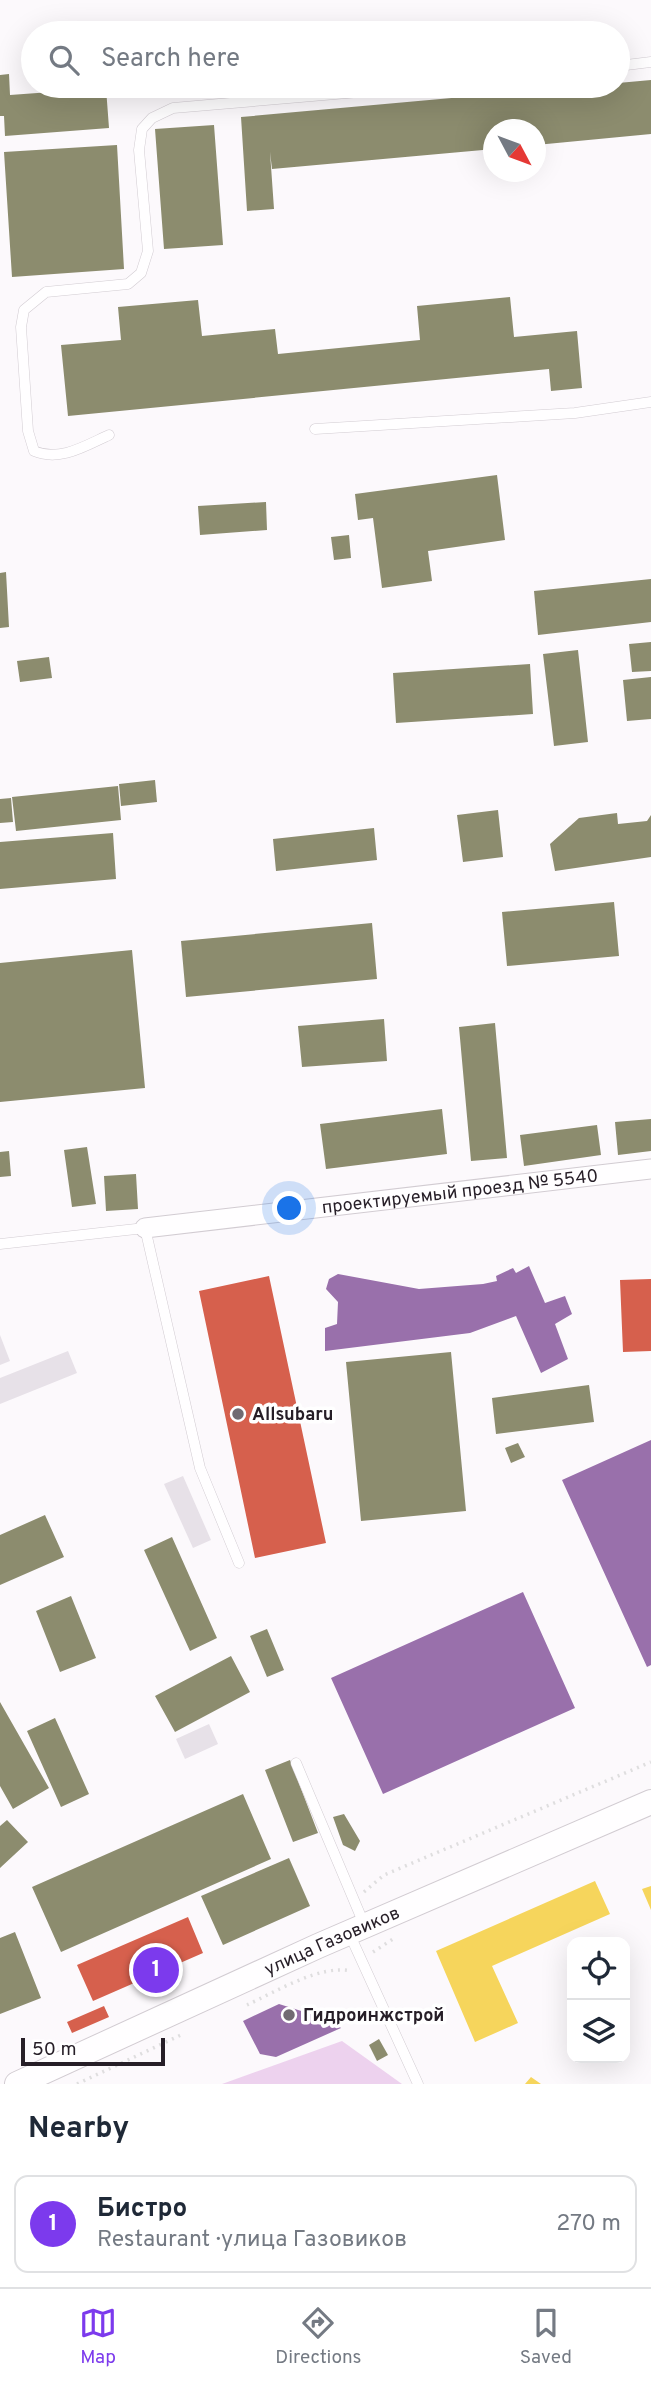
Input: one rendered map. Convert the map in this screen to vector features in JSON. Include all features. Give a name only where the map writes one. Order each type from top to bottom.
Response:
[{"type":"street","name":"проектируемый проезд № 5540","points":[[145,1227],[651,1169]]},
{"type":"street","name":"улица Газовиков","points":[[17,2084],[357,1929],[651,1802]]},
{"type":"lane","points":[[630,65],[651,62]]},
{"type":"lane","points":[[109,435],[72,452],[46,456],[34,451],[28,431],[21,327],[24,310],[46,292],[128,284],[141,273],[148,251],[139,150],[142,129],[152,118],[173,108],[289,98]]},
{"type":"lane","points":[[315,429],[576,413],[651,402]]},
{"type":"lane","points":[[0,1244],[145,1227],[200,1468],[239,1563]]},
{"type":"lane","points":[[296,1763],[418,2084]]},
{"type":"path","points":[[384,1875],[651,1762]]},
{"type":"path","points":[[236,2010],[312,1975],[334,1970]]},
{"type":"path","points":[[77,2084],[186,2032]]},
{"type":"shaded area","points":[[342,2041],[402,2084],[222,2084]]},
{"type":"building: Homes","points":[[595,1881],[610,1914],[492,1966],[518,2023],[475,2042],[436,1951]]},
{"type":"building: Homes","points":[[651,1886],[651,1910],[642,1889]]},
{"type":"building: Homes","points":[[531,2077],[541,2084],[525,2084]]},
{"type":"building: Shops","points":[[269,1276],[326,1543],[255,1558],[199,1291]]},
{"type":"building: Shops","points":[[651,1279],[651,1351],[623,1352],[620,1280]]},
{"type":"building: Shops","points":[[188,1917],[203,1953],[93,2001],[77,1965]]},
{"type":"building: Shops","points":[[104,2006],[109,2017],[72,2033],[67,2022]]},
{"type":"building: Offices","points":[[529,1266],[545,1303],[565,1296],[572,1314],[555,1324],[568,1359],[541,1373],[516,1316],[470,1333],[325,1351],[325,1328],[337,1324],[338,1302],[326,1289],[329,1279],[338,1274],[419,1289],[483,1284],[497,1281],[496,1276],[513,1268],[516,1273]]},
{"type":"building: Offices","points":[[651,1440],[651,1665],[647,1667],[562,1480]]},
{"type":"building: Offices","points":[[523,1592],[575,1708],[383,1794],[331,1678]]},
{"type":"building: Offices","points":[[279,2004],[330,2020],[341,2028],[276,2057],[260,2054],[243,2021]]},
{"type":"building: Industry","points":[[9,74],[10,95],[21,94],[21,98],[107,98],[109,128],[5,136],[4,116],[0,116],[0,75]]},
{"type":"building: Industry","points":[[651,80],[651,134],[546,144],[546,119],[483,119],[483,150],[272,169],[270,152],[274,209],[247,211],[241,117],[452,98],[630,98],[630,82]]},
{"type":"building: Industry","points":[[214,125],[223,245],[164,249],[155,129]]},
{"type":"building: Industry","points":[[117,145],[124,269],[12,277],[4,152]]},
{"type":"building: Industry","points":[[510,297],[514,337],[577,331],[582,388],[551,391],[549,369],[68,416],[61,345],[121,340],[118,307],[198,300],[202,336],[275,329],[278,354],[420,340],[417,306]]},
{"type":"building: Industry","points":[[497,475],[505,540],[428,551],[432,581],[382,588],[373,518],[358,520],[355,494]]},
{"type":"building: Industry","points":[[266,502],[267,530],[200,535],[198,506]]},
{"type":"building: Industry","points":[[349,535],[351,558],[334,560],[331,537]]},
{"type":"building: Industry","points":[[6,572],[9,627],[0,628],[0,573]]},
{"type":"building: Industry","points":[[651,579],[651,622],[538,635],[534,591]]},
{"type":"building: Industry","points":[[651,642],[651,671],[632,672],[629,644]]},
{"type":"building: Industry","points":[[578,650],[588,742],[554,746],[543,654]]},
{"type":"building: Industry","points":[[49,657],[52,678],[20,682],[17,661]]},
{"type":"building: Industry","points":[[530,664],[533,714],[396,723],[393,673]]},
{"type":"building: Industry","points":[[651,677],[651,719],[627,721],[623,680]]},
{"type":"building: Industry","points":[[155,780],[157,802],[121,806],[119,784]]},
{"type":"building: Industry","points":[[118,786],[121,820],[16,831],[12,797]]},
{"type":"building: Industry","points":[[11,798],[13,822],[0,823],[0,799]]},
{"type":"building: Industry","points":[[498,810],[503,857],[463,862],[457,815]]},
{"type":"building: Industry","points":[[617,813],[618,824],[647,821],[651,815],[651,857],[555,871],[550,844],[579,818]]},
{"type":"building: Industry","points":[[374,828],[377,860],[276,871],[273,839]]},
{"type":"building: Industry","points":[[113,833],[116,879],[0,889],[0,842]]},
{"type":"building: Industry","points":[[614,902],[619,956],[507,966],[502,912]]},
{"type":"building: Industry","points":[[372,923],[377,979],[186,997],[181,941]]},
{"type":"building: Industry","points":[[132,950],[145,1088],[0,1102],[0,963]]},
{"type":"building: Industry","points":[[384,1019],[387,1061],[302,1067],[298,1026]]},
{"type":"building: Industry","points":[[495,1023],[507,1158],[471,1161],[459,1027]]},
{"type":"building: Industry","points":[[442,1109],[447,1154],[326,1169],[320,1124]]},
{"type":"building: Industry","points":[[651,1119],[651,1151],[618,1155],[615,1122]]},
{"type":"building: Industry","points":[[597,1125],[601,1155],[524,1166],[520,1135]]},
{"type":"building: Industry","points":[[87,1147],[96,1204],[72,1207],[64,1150]]},
{"type":"building: Industry","points":[[9,1151],[11,1176],[0,1177],[0,1152]]},
{"type":"building: Industry","points":[[136,1174],[138,1209],[106,1211],[104,1176]]},
{"type":"building: Industry","points":[[451,1352],[466,1511],[361,1521],[346,1362]]},
{"type":"building: Industry","points":[[589,1385],[594,1422],[496,1434],[492,1398]]},
{"type":"building: Industry","points":[[518,1443],[525,1457],[511,1463],[505,1448]]},
{"type":"building: Industry","points":[[45,1515],[64,1557],[0,1585],[0,1535]]},
{"type":"building: Industry","points":[[172,1537],[217,1638],[190,1651],[144,1550]]},
{"type":"building: Industry","points":[[71,1596],[96,1658],[60,1672],[36,1611]]},
{"type":"building: Industry","points":[[267,1629],[284,1670],[267,1677],[250,1636]]},
{"type":"building: Industry","points":[[231,1656],[250,1692],[175,1732],[155,1696]]},
{"type":"building: Industry","points":[[0,1702],[49,1788],[13,1809],[0,1786]]},
{"type":"building: Industry","points":[[55,1718],[89,1794],[61,1807],[27,1731]]},
{"type":"building: Industry","points":[[290,1760],[318,1833],[293,1842],[265,1770]]},
{"type":"building: Industry","points":[[243,1794],[271,1859],[61,1952],[32,1887]]},
{"type":"building: Industry","points":[[344,1814],[360,1841],[355,1851],[343,1845],[333,1817]]},
{"type":"building: Industry","points":[[7,1820],[28,1842],[0,1868],[0,1826]]},
{"type":"building: Industry","points":[[289,1858],[310,1906],[223,1945],[201,1896]]},
{"type":"building: Industry","points":[[15,1932],[41,1998],[0,2014],[0,1938]]},
{"type":"building: Industry","points":[[379,2039],[388,2055],[377,2061],[369,2045]]},
{"type":"building: Other","points":[[0,1335],[10,1361],[0,1365]]},
{"type":"building: Other","points":[[68,1351],[77,1373],[0,1404],[0,1378]]},
{"type":"building: Other","points":[[183,1476],[211,1540],[193,1548],[164,1484]]},
{"type":"building: Other","points":[[209,1724],[218,1744],[185,1759],[176,1739]]},
{"type":"place","name":"Allsubaru","points":[[238,1414]]},
{"type":"place","name":"Бистро","points":[[156,1970]]},
{"type":"place","name":"Гидроинжстрой","points":[[289,2015]]}]
